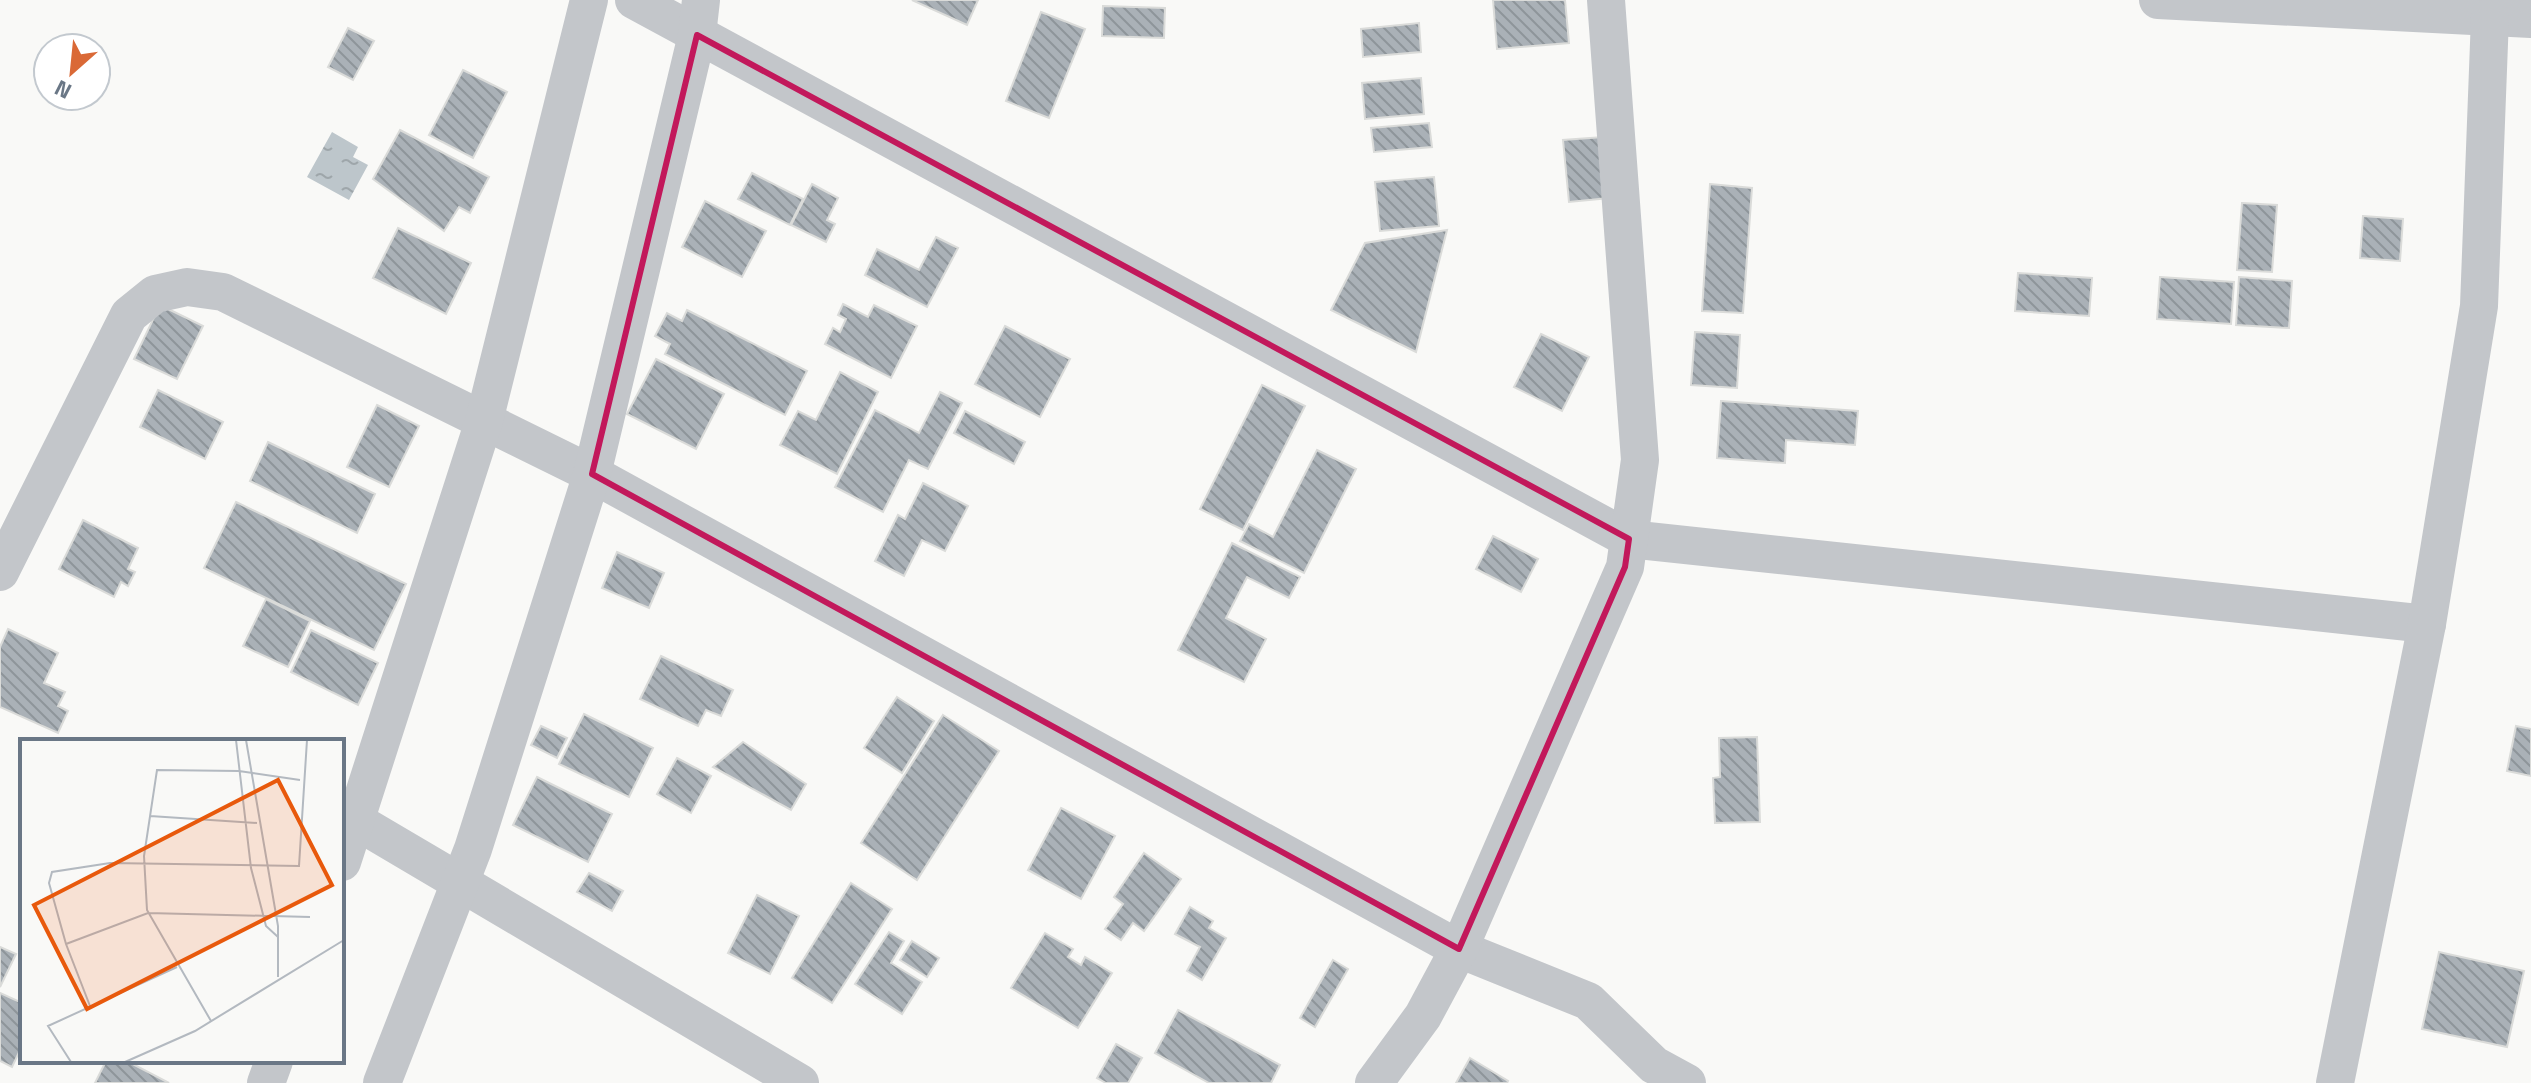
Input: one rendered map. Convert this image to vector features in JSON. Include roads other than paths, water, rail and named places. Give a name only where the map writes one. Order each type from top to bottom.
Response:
[{"type":"street","points":[[344,856],[484,421],[589,0]]},
{"type":"street","points":[[634,0],[699,17],[1629,539],[2427,624]]},
{"type":"street","points":[[1374,1083],[1423,1016],[1459,949],[1625,567],[1640,460],[1606,0]]},
{"type":"street","points":[[2158,0],[2531,19]]},
{"type":"street","points":[[382,1083],[473,849],[592,474],[699,17]]},
{"type":"street","points":[[2335,1083],[2427,624],[2479,306],[2490,17]]},
{"type":"street","points":[[0,572],[129,315],[155,294],[187,287],[223,292],[592,474],[1459,949],[1588,1001],[1654,1065],[1687,1083]]},
{"type":"street","points":[[356,821],[800,1083]]},
{"type":"street","points":[[266,1083],[273,1063]]},
{"type":"water","points":[[332,132],[358,147],[353,157],[368,165],[349,200],[307,177]]}]
